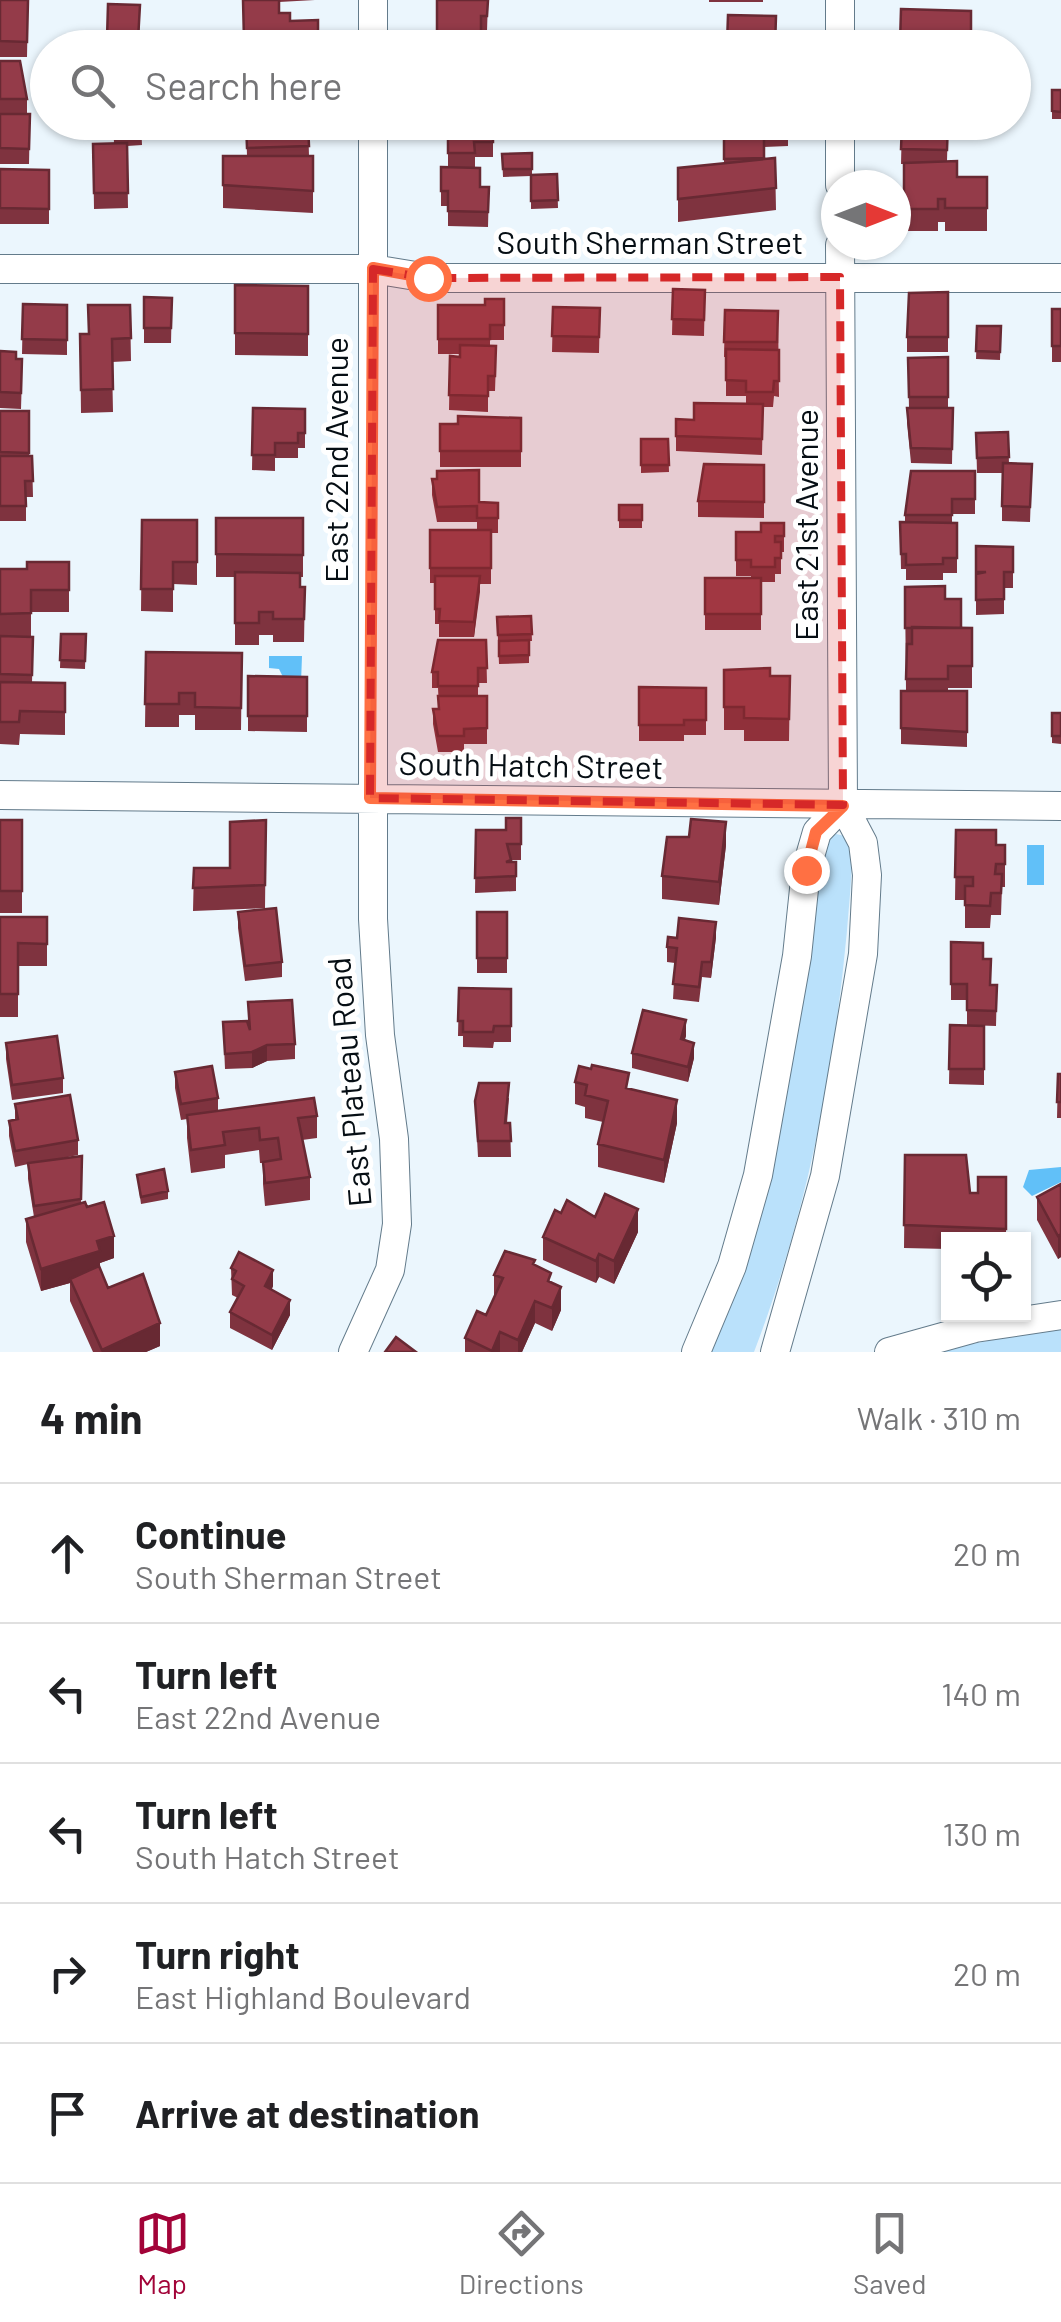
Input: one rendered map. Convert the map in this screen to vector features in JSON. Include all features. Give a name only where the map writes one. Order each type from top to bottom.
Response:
[{"type":"street","points":[[373,0],[373,30]]},
{"type":"street","points":[[840,0],[840,30]]},
{"type":"street","name":"East 22nd Avenue","points":[[370,798],[373,140]]},
{"type":"street","points":[[840,140],[840,170]]},
{"type":"street","name":"East 21st Avenue","points":[[840,260],[843,806]]},
{"type":"street","name":"South Sherman Street","points":[[0,268],[373,268],[428,278],[1061,278]]},
{"type":"street","name":"South Hatch Street","points":[[0,795],[1061,806]]},
{"type":"street","name":"East Plateau Road","points":[[354,1352],[390,1270],[397,1224],[394,1139],[380,1035],[372,919],[370,798]]},
{"type":"street","points":[[696,1352],[732,1266],[758,1175],[794,975],[806,870],[816,832],[843,806],[863,843],[867,875],[863,954],[848,1064],[825,1176],[775,1352]]},
{"type":"street","points":[[889,1352],[976,1328],[1061,1315]]},
{"type":"highlighted area","points":[[373,269],[428,278],[840,277],[843,805],[370,798]]},
{"type":"shaded area","points":[[836,834],[845,836],[853,850],[848,915],[834,1042],[810,1168],[776,1291],[754,1352],[705,1352],[817,847]]},
{"type":"shaded area","points":[[1061,1327],[1061,1352],[930,1352]]},
{"type":"water","points":[[269,656],[302,656],[301,683],[283,677],[279,669],[269,668]]},
{"type":"water","points":[[1027,845],[1044,845],[1044,885],[1027,885]]},
{"type":"water","points":[[1061,1167],[1061,1182],[1032,1196],[1023,1187],[1029,1170]]},
{"type":"building","points":[[0,0],[28,0],[27,42],[0,41]]},
{"type":"building","points":[[243,0],[279,0],[279,13],[290,13],[290,21],[318,20],[318,30],[244,30]]},
{"type":"building","points":[[437,0],[488,0],[487,16],[481,16],[481,30],[437,30]]},
{"type":"building","points":[[108,4],[140,5],[139,30],[107,30]]},
{"type":"building","points":[[901,9],[971,11],[971,30],[900,30]]},
{"type":"building","points":[[728,15],[776,16],[776,30],[727,30]]},
{"type":"building","points":[[0,61],[20,61],[27,99],[0,99]]},
{"type":"building","points":[[1052,90],[1061,90],[1061,112],[1052,111]]},
{"type":"building","points":[[0,114],[30,114],[29,149],[0,148]]},
{"type":"building","points":[[247,140],[309,140],[309,146],[247,148]]},
{"type":"building","points":[[448,140],[493,140],[474,142],[475,153],[448,153]]},
{"type":"building","points":[[724,140],[764,140],[764,158],[724,159]]},
{"type":"building","points":[[901,140],[947,140],[947,150],[901,149]]},
{"type":"building","points":[[127,143],[128,193],[94,193],[93,144]]},
{"type":"building","points":[[532,153],[532,169],[503,169],[502,154]]},
{"type":"building","points":[[223,156],[313,156],[313,191],[223,185]]},
{"type":"building","points":[[775,158],[776,188],[678,199],[678,168]]},
{"type":"building","points":[[957,161],[957,177],[987,177],[987,208],[945,208],[945,199],[938,199],[938,209],[911,209],[911,170],[904,170],[904,163]]},
{"type":"building","points":[[441,167],[480,168],[480,187],[489,187],[488,212],[448,211],[448,191],[441,191]]},
{"type":"building","points":[[0,169],[49,170],[49,209],[0,208]]},
{"type":"building","points":[[557,174],[558,200],[531,201],[531,175]]},
{"type":"building","points":[[235,285],[308,286],[308,334],[235,333]]},
{"type":"building","points":[[673,289],[705,290],[704,320],[672,319]]},
{"type":"building","points":[[948,292],[948,337],[907,337],[909,293]]},
{"type":"building","points":[[144,297],[172,298],[171,328],[144,328]]},
{"type":"building","points":[[485,299],[504,299],[504,325],[490,325],[490,339],[438,339],[438,305],[485,305]]},
{"type":"building","points":[[23,304],[67,305],[67,340],[22,339]]},
{"type":"building","points":[[88,305],[130,305],[131,338],[112,339],[113,389],[81,390],[80,334],[89,334]]},
{"type":"building","points":[[553,307],[600,308],[599,337],[552,336]]},
{"type":"building","points":[[1052,309],[1061,309],[1061,346],[1052,346]]},
{"type":"building","points":[[725,310],[778,311],[777,342],[724,342]]},
{"type":"building","points":[[977,326],[1001,326],[1000,352],[976,351]]},
{"type":"building","points":[[460,345],[496,346],[495,376],[488,376],[488,396],[449,395],[450,356],[460,357]]},
{"type":"building","points":[[726,349],[779,350],[779,381],[774,381],[773,392],[746,392],[746,381],[726,380]]},
{"type":"building","points":[[0,351],[16,352],[16,359],[22,359],[21,393],[0,392]]},
{"type":"building","points":[[948,357],[948,397],[909,397],[908,358]]},
{"type":"building","points":[[694,403],[763,404],[762,439],[676,436],[676,419],[694,420]]},
{"type":"building","points":[[253,408],[305,409],[305,433],[298,433],[298,443],[275,443],[275,455],[252,455]]},
{"type":"building","points":[[907,408],[953,408],[952,449],[911,448]]},
{"type":"building","points":[[0,411],[29,411],[29,453],[0,452]]},
{"type":"building","points":[[458,416],[521,418],[521,451],[440,451],[440,424],[458,424]]},
{"type":"building","points":[[1008,432],[1009,457],[977,458],[976,433]]},
{"type":"building","points":[[641,439],[668,439],[669,465],[641,465]]},
{"type":"building","points":[[0,456],[32,456],[33,481],[25,481],[26,506],[0,506]]},
{"type":"building","points":[[1003,463],[1032,464],[1030,507],[1002,506]]},
{"type":"building","points":[[704,464],[764,465],[764,502],[698,501]]},
{"type":"building","points":[[479,470],[479,502],[498,503],[498,518],[477,518],[477,506],[437,507],[432,479],[437,479],[437,471]]},
{"type":"building","points":[[911,471],[975,471],[975,499],[952,499],[952,515],[905,515]]},
{"type":"building","points":[[619,505],[642,505],[642,520],[619,520]]},
{"type":"building","points":[[216,518],[303,518],[303,555],[216,554]]},
{"type":"building","points":[[142,520],[197,520],[197,562],[173,562],[173,589],[141,589]]},
{"type":"building","points":[[900,522],[957,523],[957,558],[943,558],[943,564],[906,565],[906,554],[901,554]]},
{"type":"building","points":[[761,523],[784,523],[784,536],[775,536],[775,542],[781,542],[781,558],[775,558],[775,567],[751,567],[751,560],[736,560],[736,532],[761,532]]},
{"type":"building","points":[[430,530],[491,530],[491,568],[430,568]]},
{"type":"building","points":[[976,546],[1013,547],[1013,572],[1004,572],[1004,599],[976,600],[976,574],[986,572],[976,572]]},
{"type":"building","points":[[27,562],[69,562],[69,590],[31,590],[31,613],[0,614],[0,569],[27,569]]},
{"type":"building","points":[[235,572],[300,573],[300,587],[305,587],[304,619],[273,619],[273,612],[259,612],[259,623],[235,623]]},
{"type":"building","points":[[435,576],[480,576],[474,622],[439,621]]},
{"type":"building","points":[[705,578],[761,578],[761,614],[705,614]]},
{"type":"building","points":[[945,586],[945,599],[961,599],[961,628],[905,628],[905,587]]},
{"type":"building","points":[[531,616],[532,634],[498,635],[497,617]]},
{"type":"building","points":[[912,627],[972,628],[972,666],[948,666],[948,679],[906,679],[907,644],[912,644]]},
{"type":"building","points":[[61,634],[86,634],[85,661],[60,660]]},
{"type":"building","points":[[0,636],[33,637],[32,675],[0,674]]},
{"type":"building","points":[[438,640],[486,640],[487,668],[478,668],[478,686],[438,686],[438,672],[432,672]]},
{"type":"building","points":[[529,640],[529,655],[499,656],[499,641]]},
{"type":"building","points":[[146,652],[242,653],[241,708],[195,707],[195,693],[179,693],[179,704],[145,704]]},
{"type":"building","points":[[770,668],[770,676],[790,676],[789,719],[744,718],[744,707],[724,707],[724,670]]},
{"type":"building","points":[[248,676],[307,677],[307,716],[248,716]]},
{"type":"building","points":[[0,682],[65,683],[65,712],[20,711],[19,722],[0,722]]},
{"type":"building","points":[[639,687],[706,688],[706,720],[684,720],[684,725],[639,725]]},
{"type":"building","points":[[901,691],[967,691],[967,732],[901,728]]},
{"type":"building","points":[[438,696],[487,696],[487,728],[464,729],[464,736],[438,736],[433,709],[439,709]]},
{"type":"building","points":[[1052,713],[1061,713],[1061,736],[1052,736]]},
{"type":"building","points":[[506,818],[521,818],[521,844],[507,844],[511,860],[506,862],[516,862],[516,876],[475,878],[476,830],[506,830]]},
{"type":"building","points":[[691,819],[726,822],[719,882],[662,876],[667,837],[689,837]]},
{"type":"building","points":[[0,820],[22,820],[22,891],[0,891]]},
{"type":"building","points":[[266,820],[265,885],[193,888],[194,868],[230,868],[230,822]]},
{"type":"building","points":[[956,830],[996,830],[996,845],[1005,845],[1005,864],[996,864],[995,874],[1002,874],[1001,893],[991,893],[990,906],[965,905],[965,886],[973,886],[973,877],[955,877]]},
{"type":"building","points":[[276,908],[282,962],[245,966],[238,912]]},
{"type":"building","points":[[477,912],[507,912],[507,958],[477,958]]},
{"type":"building","points":[[0,917],[47,917],[47,944],[18,943],[18,994],[0,994]]},
{"type":"building","points":[[679,918],[716,922],[711,962],[702,962],[699,987],[673,984],[677,948],[667,947],[668,937],[677,938]]},
{"type":"building","points":[[951,942],[983,943],[983,959],[991,959],[990,985],[997,985],[996,1011],[967,1010],[967,984],[951,984]]},
{"type":"building","points":[[459,988],[511,989],[511,1026],[494,1026],[493,1032],[463,1032],[463,1021],[458,1021]]},
{"type":"building","points":[[292,1000],[295,1044],[225,1054],[223,1022],[247,1021],[250,1030],[248,1002]]},
{"type":"building","points":[[643,1010],[686,1020],[681,1039],[694,1043],[688,1067],[632,1053]]},
{"type":"building","points":[[950,1025],[984,1026],[984,1069],[949,1069]]},
{"type":"building","points":[[57,1036],[63,1078],[12,1085],[6,1043]]},
{"type":"building","points":[[592,1065],[629,1073],[626,1088],[677,1100],[664,1160],[598,1144],[608,1101],[585,1095],[587,1085],[575,1082],[579,1066],[591,1069]]},
{"type":"building","points":[[212,1066],[218,1098],[181,1104],[175,1072]]},
{"type":"building","points":[[1061,1074],[1061,1102],[1057,1102]]},
{"type":"building","points":[[479,1083],[509,1083],[505,1123],[510,1123],[511,1141],[478,1141],[475,1101]]},
{"type":"building","points":[[70,1095],[78,1140],[15,1151],[9,1121],[18,1119],[15,1104]]},
{"type":"building","points":[[314,1098],[317,1116],[298,1118],[310,1177],[265,1183],[263,1162],[281,1159],[278,1138],[260,1140],[259,1128],[223,1132],[225,1145],[191,1150],[187,1115]]},
{"type":"building","points":[[905,1155],[966,1155],[970,1193],[978,1193],[978,1177],[1006,1177],[1006,1229],[904,1225]]},
{"type":"building","points":[[82,1156],[81,1199],[34,1206],[28,1163]]},
{"type":"building","points":[[164,1169],[168,1191],[141,1197],[137,1175]]},
{"type":"building","points":[[1061,1184],[1061,1234],[1058,1236],[1037,1197]]},
{"type":"building","points":[[605,1194],[638,1209],[614,1261],[599,1254],[596,1261],[543,1237],[555,1210],[561,1213],[567,1200],[595,1217]]},
{"type":"building","points":[[85,1202],[87,1207],[104,1202],[114,1236],[97,1241],[100,1251],[41,1269],[26,1219]]},
{"type":"building","points":[[505,1251],[535,1260],[533,1264],[551,1273],[548,1281],[561,1287],[552,1308],[535,1301],[518,1340],[500,1332],[492,1351],[465,1338],[477,1311],[486,1315],[503,1278],[494,1275]]},
{"type":"building","points":[[239,1252],[273,1270],[265,1286],[290,1300],[272,1335],[230,1312],[244,1286],[232,1279],[236,1271],[231,1268]]},
{"type":"building","points":[[99,1266],[108,1288],[143,1274],[160,1323],[102,1350],[70,1279]]},
{"type":"building","points":[[396,1337],[416,1352],[385,1352]]},
{"type":"route","points":[[428,278],[373,268],[370,798],[843,806],[816,832],[806,870]]}]
